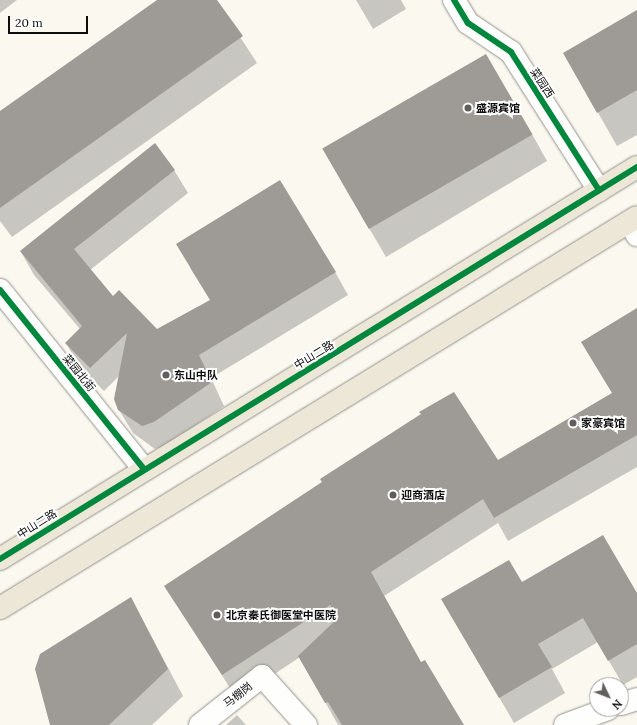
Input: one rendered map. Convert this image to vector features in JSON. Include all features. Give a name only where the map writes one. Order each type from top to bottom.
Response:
[{"type":"main road","name":"中山二路","points":[[0,559],[144,468],[637,167]]},
{"type":"main road","points":[[0,608],[635,225]]},
{"type":"street","name":"菜园西","points":[[454,0],[468,22],[511,52],[599,190]]},
{"type":"street","name":"菜园北街","points":[[0,290],[144,468]]},
{"type":"street","name":"马棚岗","points":[[200,725],[262,676],[306,725]]},
{"type":"street","points":[[564,725],[589,716]]},
{"type":"building","points":[[157,0],[217,0],[243,36],[0,208],[0,111]]},
{"type":"building","points":[[637,10],[637,90],[597,113],[563,53]]},
{"type":"building","points":[[486,54],[532,135],[369,229],[322,149]]},
{"type":"building","points":[[155,143],[175,170],[74,249],[113,296],[119,290],[157,329],[210,300],[176,244],[280,180],[336,272],[199,355],[212,382],[154,422],[142,426],[118,410],[114,399],[127,333],[90,368],[65,343],[82,326],[20,251]]},
{"type":"building","points":[[637,308],[637,435],[494,518],[483,499],[371,572],[421,662],[425,660],[464,725],[342,725],[328,702],[325,703],[298,656],[339,617],[330,605],[222,675],[164,586],[322,482],[320,479],[421,414],[419,412],[454,392],[498,460],[612,393],[581,342]]},
{"type":"building","points":[[603,535],[637,593],[637,644],[608,661],[583,618],[538,644],[552,667],[499,698],[441,599],[509,560],[522,582]]},
{"type":"building","points":[[131,597],[168,669],[109,725],[50,725],[35,669],[40,654]]},
{"type":"cycle path","points":[[454,0],[468,23],[511,52],[599,190]]},
{"type":"cycle path","points":[[0,559],[637,167]]},
{"type":"cycle path","points":[[0,290],[144,469]]},
{"type":"place","name":"盛源宾馆","points":[[468,108]]},
{"type":"place","name":"东山中队","points":[[166,375]]},
{"type":"place","name":"家豪宾馆","points":[[573,423]]},
{"type":"place","name":"迎商酒店","points":[[393,495]]},
{"type":"place","name":"北京秦氏御医堂中医院","points":[[217,615]]}]
